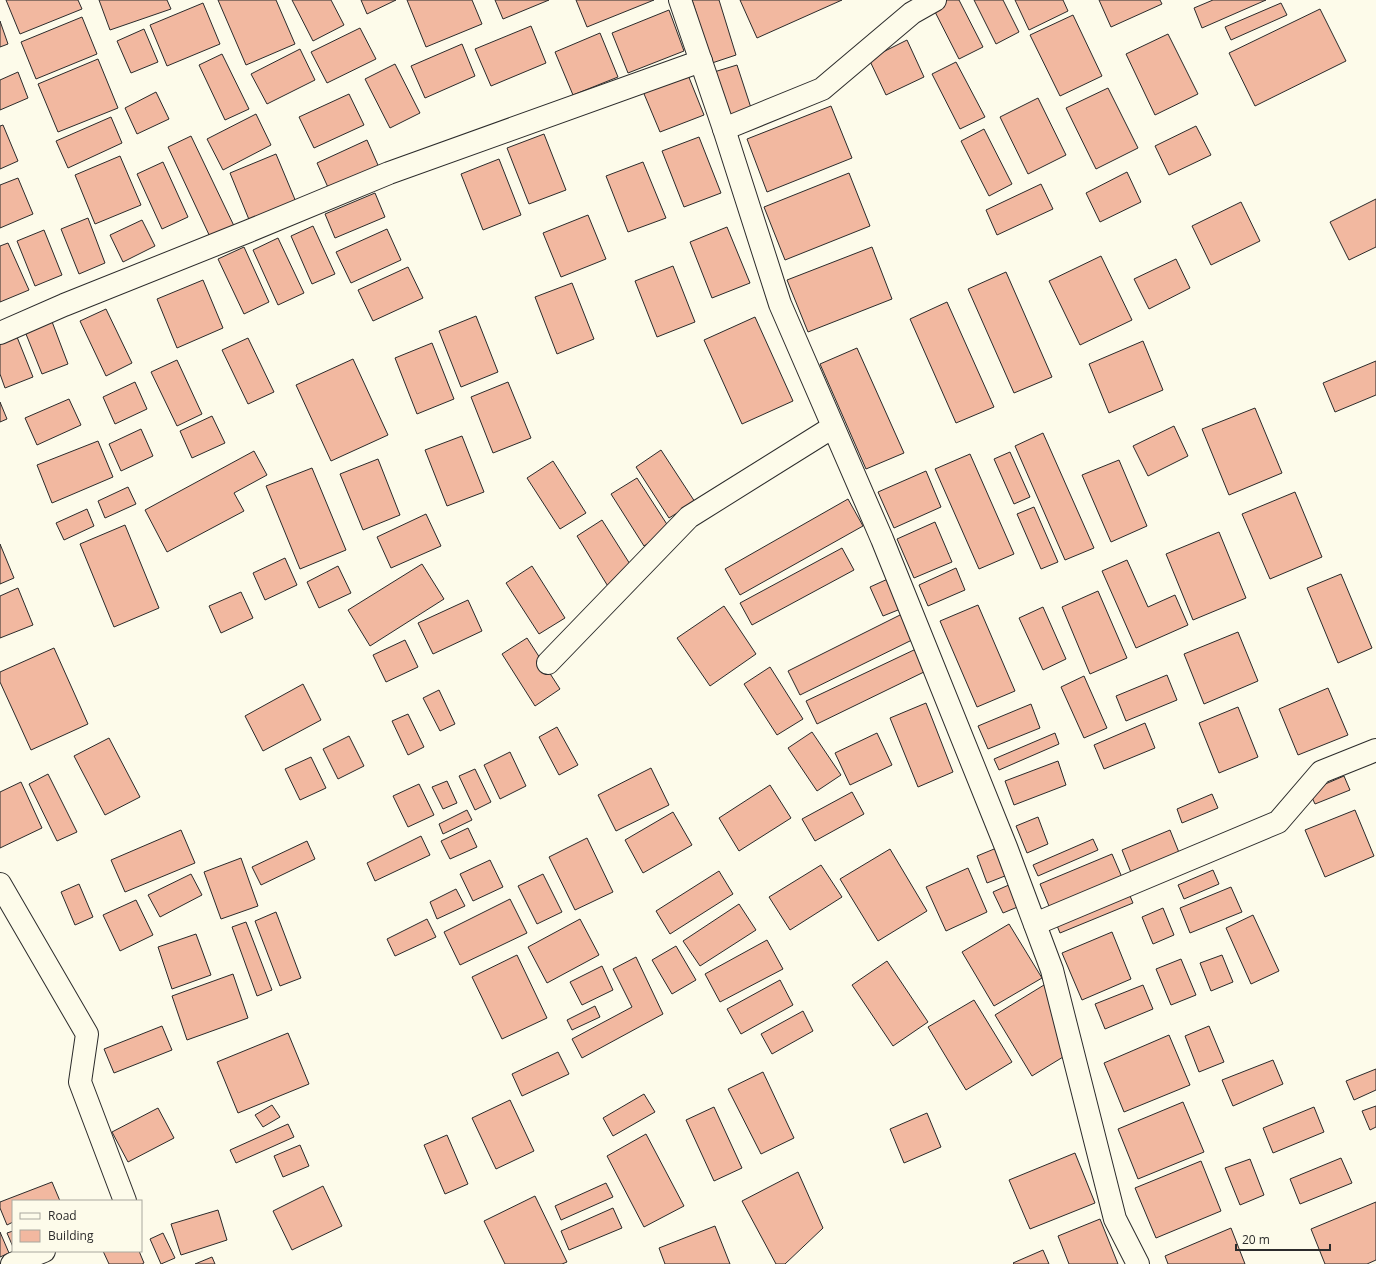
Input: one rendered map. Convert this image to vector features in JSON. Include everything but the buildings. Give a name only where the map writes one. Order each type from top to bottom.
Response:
[{"type":"street","points":[[680,0],[724,129],[780,304],[884,546],[1003,840],[1052,970],[1115,1219],[1138,1264]]},
{"type":"street","points":[[724,129],[822,89],[912,14],[935,0]]},
{"type":"street","points":[[0,333],[64,305],[249,232],[389,173],[701,61]]},
{"type":"street","points":[[548,663],[689,517],[833,427]]},
{"type":"street","points":[[1035,924],[1278,822],[1321,772],[1376,750]]},
{"type":"street","points":[[0,884],[87,1034],[80,1082],[125,1200]]},
{"type":"street","points":[[12,1264],[42,1252]]}]
